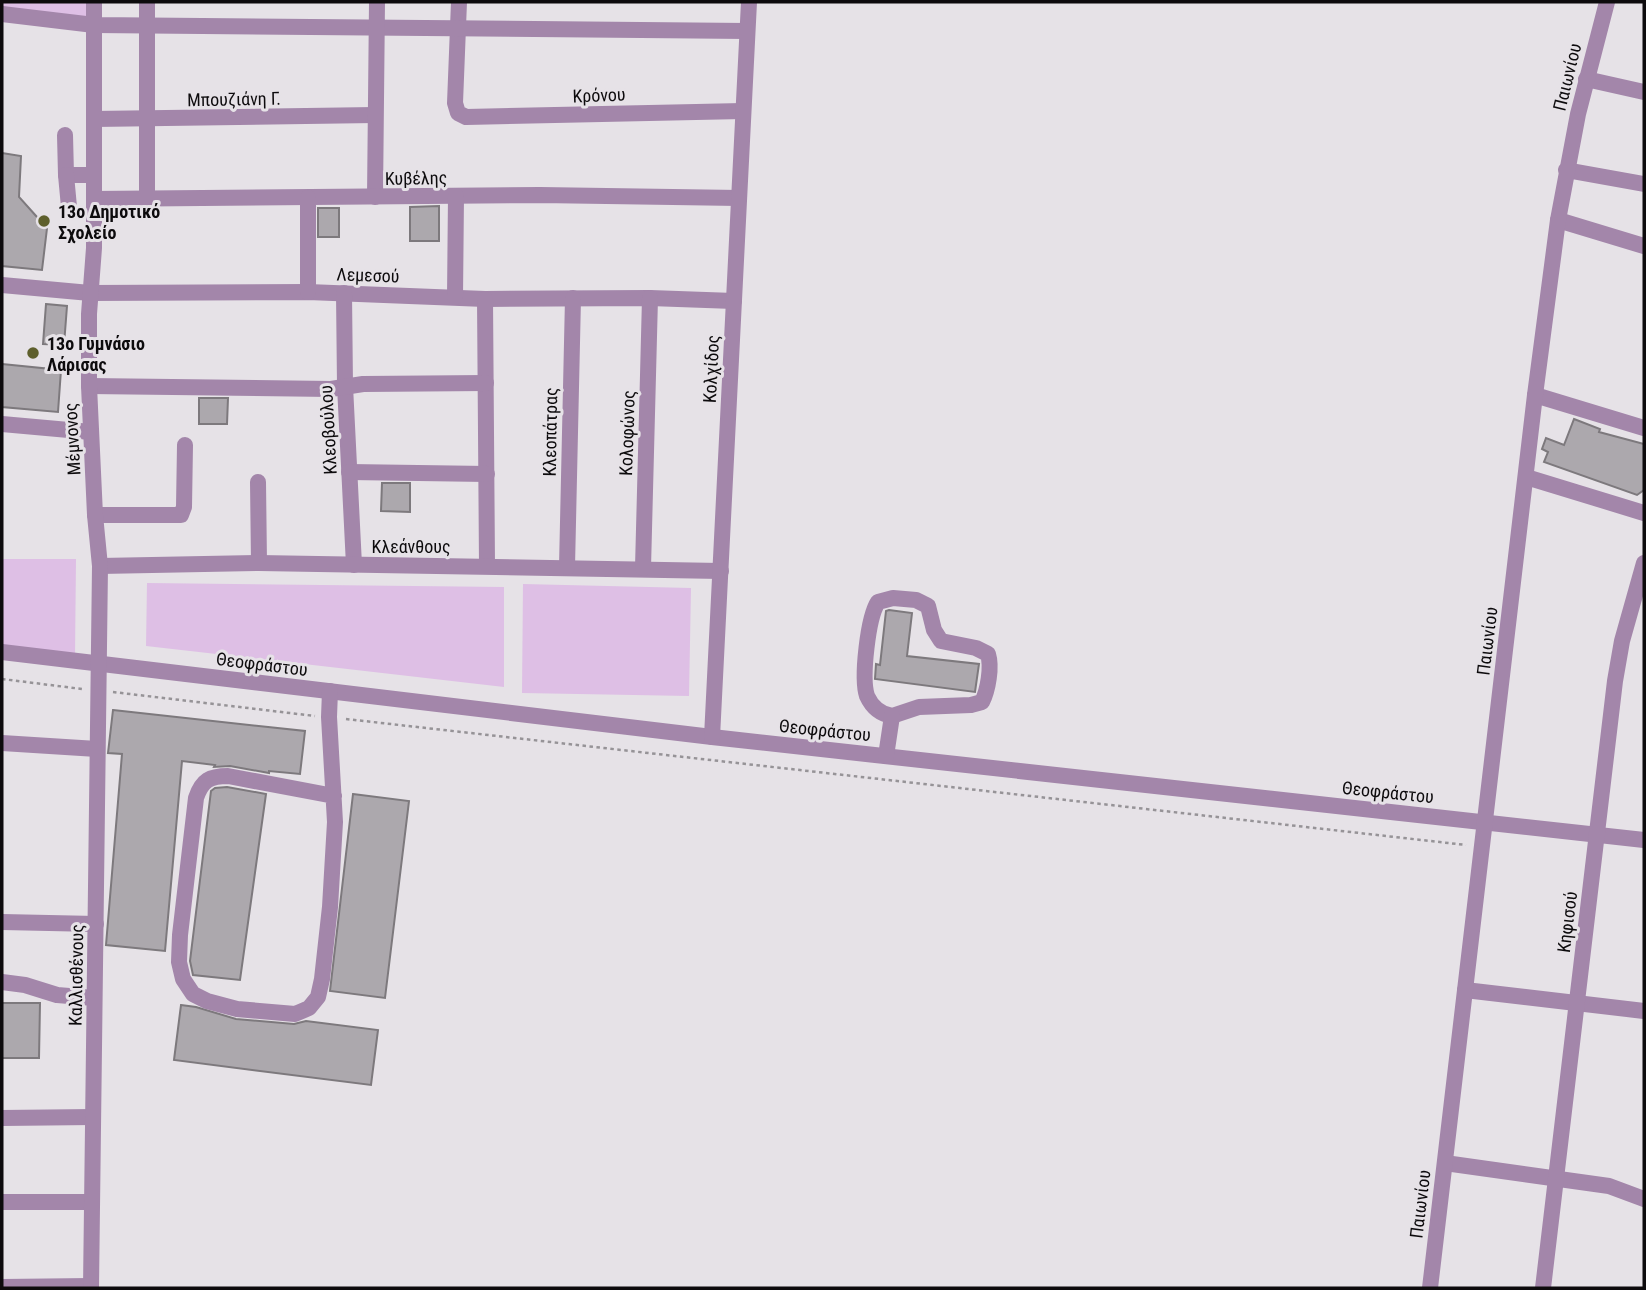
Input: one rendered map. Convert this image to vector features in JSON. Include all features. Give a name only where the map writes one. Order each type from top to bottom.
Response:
[{"type":"street","name":"Μέμνονος","points":[[94,2],[94,261],[90,293],[89,386],[100,566],[99,664]]},
{"type":"street","points":[[147,2],[147,199]]},
{"type":"street","points":[[375,197],[377,2]]},
{"type":"street","points":[[459,2],[459,29]]},
{"type":"street","name":"Κολχίδος","points":[[712,737],[749,2]]},
{"type":"street","name":"Παιωνίου","points":[[1430,1288],[1558,220],[1566,170],[1608,2]]},
{"type":"street","points":[[2,14],[94,25],[747,31]]},
{"type":"street","name":"Κρόνου","points":[[459,29],[455,103],[458,113],[473,118],[743,111]]},
{"type":"street","points":[[1587,79],[1644,92]]},
{"type":"street","name":"Μπουζιάνη Γ.","points":[[94,120],[375,115]]},
{"type":"street","points":[[65,135],[69,207]]},
{"type":"street","points":[[1566,170],[1644,184]]},
{"type":"street","points":[[66,174],[94,175]]},
{"type":"street","points":[[455,297],[456,196]]},
{"type":"street","name":"Κυβέλης","points":[[94,199],[456,196],[739,198]]},
{"type":"street","points":[[308,292],[309,198]]},
{"type":"street","points":[[1558,220],[1644,246]]},
{"type":"street","name":"Λεμεσού","points":[[2,285],[90,293],[308,292],[485,299],[650,298],[734,302]]},
{"type":"street","name":"Κλεοβούλου","points":[[344,293],[345,386],[354,565]]},
{"type":"street","name":"Κλεοπάτρας","points":[[567,567],[573,298]]},
{"type":"street","name":"Κολοφώνος","points":[[643,568],[650,298]]},
{"type":"street","points":[[485,299],[487,565]]},
{"type":"street","points":[[89,386],[331,389],[363,384],[486,383]]},
{"type":"street","points":[[1535,395],[1644,428]]},
{"type":"street","points":[[2,424],[91,432]]},
{"type":"street","points":[[96,516],[181,515],[184,506],[185,445]]},
{"type":"street","points":[[349,472],[487,474]]},
{"type":"street","points":[[1526,477],[1644,513]]},
{"type":"street","points":[[258,482],[259,563]]},
{"type":"street","name":"Κλεάνθους","points":[[100,566],[259,563],[720,571]]},
{"type":"street","name":"Κηφισού","points":[[1543,1288],[1620,648],[1644,563]]},
{"type":"street","points":[[886,599],[916,600],[928,606],[933,630],[941,641],[976,648],[988,654],[990,659],[986,694],[978,704],[929,705],[892,716],[878,710],[867,694],[865,681],[870,621],[875,606],[886,599]]},
{"type":"street","name":"Θεοφράστου","points":[[2,652],[712,737],[1644,840]]},
{"type":"street","name":"Καλλισθένους","points":[[91,1287],[99,664]]},
{"type":"street","points":[[330,691],[335,822],[329,918],[323,979],[318,997],[309,1008],[295,1014],[237,1009],[207,1001],[193,994],[183,979],[179,962],[195,798],[199,787],[215,776],[228,776],[334,796]]},
{"type":"street","points":[[886,756],[892,716]]},
{"type":"street","points":[[2,743],[97,749]]},
{"type":"street","points":[[2,922],[96,924]]},
{"type":"street","points":[[2,982],[24,985],[57,995],[94,998]]},
{"type":"street","points":[[1465,989],[1644,1011]]},
{"type":"street","points":[[2,1118],[93,1117]]},
{"type":"street","points":[[1444,1163],[1609,1185],[1644,1199]]},
{"type":"street","points":[[2,1202],[92,1202]]},
{"type":"street","points":[[2,1287],[91,1287]]},
{"type":"path","points":[[2,679],[1482,847]]},
{"type":"shaded area","points":[[2,2],[94,2],[94,25],[2,14]]},
{"type":"shaded area","points":[[2,559],[76,559],[75,656],[2,647]]},
{"type":"shaded area","points":[[147,583],[504,587],[504,687],[146,646]]},
{"type":"shaded area","points":[[523,584],[691,588],[689,696],[522,693]]},
{"type":"building","points":[[2,153],[21,156],[19,197],[37,217],[48,220],[42,270],[2,266]]},
{"type":"building","points":[[439,206],[439,241],[410,241],[410,207]]},
{"type":"building","points":[[318,208],[339,208],[339,237],[318,237]]},
{"type":"building","points":[[46,304],[67,306],[64,345],[43,344]]},
{"type":"building","points":[[2,364],[61,370],[58,412],[2,407]]},
{"type":"building","points":[[199,398],[228,398],[227,424],[199,424]]},
{"type":"building","points":[[1574,419],[1600,429],[1599,432],[1644,444],[1644,490],[1637,495],[1544,462],[1548,452],[1542,449],[1546,438],[1564,445]]},
{"type":"building","points":[[382,483],[410,483],[410,512],[381,511]]},
{"type":"building","points":[[886,611],[912,613],[907,656],[979,664],[975,692],[875,679],[876,664],[880,665]]},
{"type":"building","points":[[113,710],[305,731],[300,774],[269,773],[230,766],[214,767],[215,765],[182,761],[165,951],[106,945],[122,754],[108,753]]},
{"type":"building","points":[[227,787],[266,794],[240,980],[193,975],[190,961],[211,791]]},
{"type":"building","points":[[353,794],[409,801],[385,998],[330,991]]},
{"type":"building","points":[[2,1003],[40,1003],[39,1058],[2,1058]]},
{"type":"building","points":[[181,1005],[236,1019],[294,1024],[306,1021],[378,1030],[371,1085],[174,1060]]},
{"type":"place","name":"13ο Δημοτικό Σχολείο","points":[[44,221]]},
{"type":"place","name":"13ο Γυμνάσιο Λάρισας","points":[[33,353]]}]
